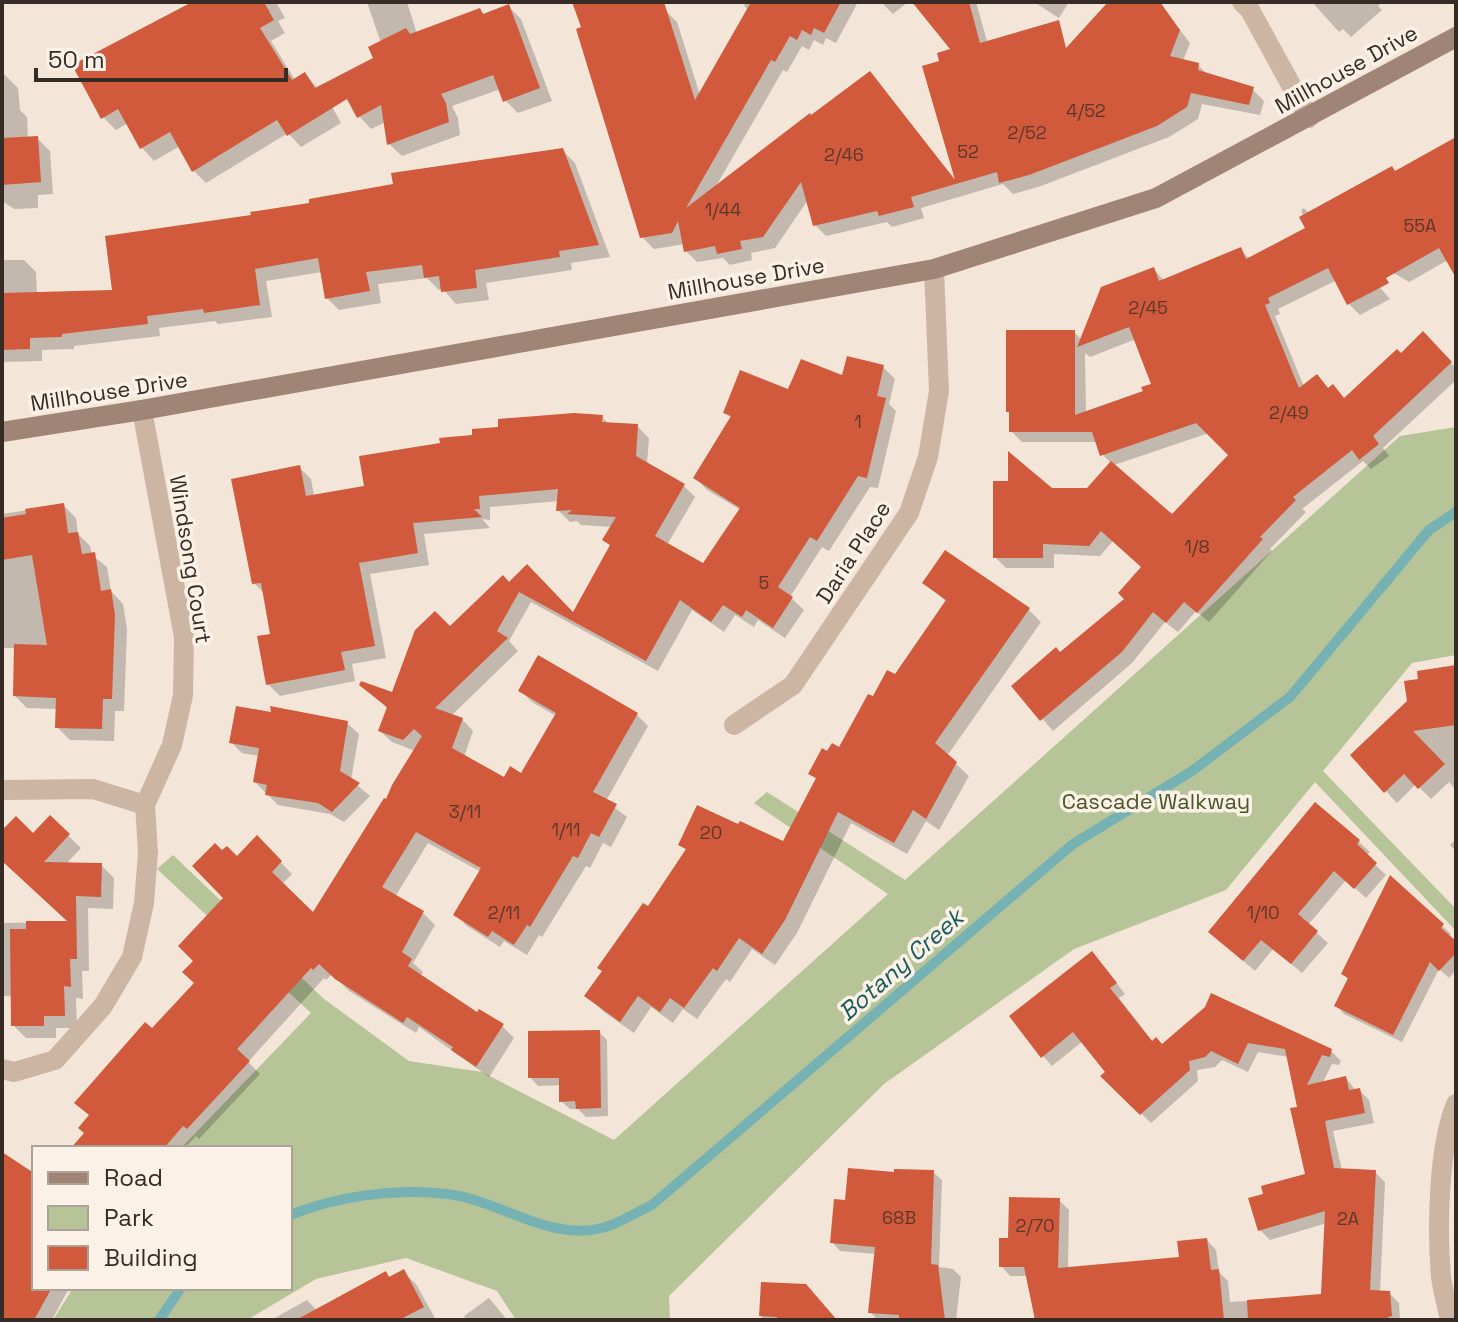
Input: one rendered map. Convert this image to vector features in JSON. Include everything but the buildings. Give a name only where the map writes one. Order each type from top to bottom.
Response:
[{"type":"main road","name":"Millhouse Drive","points":[[2,432],[142,410],[934,269],[1156,198],[1456,37]]},
{"type":"street","points":[[1242,2],[1250,10],[1309,118]]},
{"type":"street","name":"Daria Place","points":[[734,725],[793,685],[909,513],[928,457],[939,391],[934,269]]},
{"type":"street","name":"Windsong Court","points":[[142,410],[184,637],[183,695],[172,745],[145,805]]},
{"type":"street","points":[[2,790],[93,789],[145,805],[148,853],[144,903],[132,957],[103,1006],[55,1060],[14,1072],[2,1069]]},
{"type":"street","points":[[1450,1320],[1441,1279],[1441,1173],[1456,1104]]},
{"type":"green space","name":"Cascade Walkway","points":[[1456,427],[1456,655],[1412,663],[1323,771],[1456,909],[1456,931],[1315,782],[1226,890],[1074,949],[884,1084],[669,1296],[670,1320],[516,1320],[497,1291],[406,1258],[316,1279],[247,1320],[53,1320],[72,1290],[292,1290],[292,1146],[183,1146],[311,1013],[157,869],[173,855],[324,999],[409,1061],[482,1072],[614,1140],[888,894],[754,803],[767,792],[905,880],[1400,436]]},
{"type":"waterway","name":"Botany Creek","points":[[292,1214],[367,1195],[427,1192],[466,1197],[543,1225],[582,1231],[608,1226],[652,1205],[1073,844],[1192,771],[1290,697],[1429,530],[1456,512]]},
{"type":"waterway","name":"Botany Creek","points":[[159,1320],[180,1290]]}]
